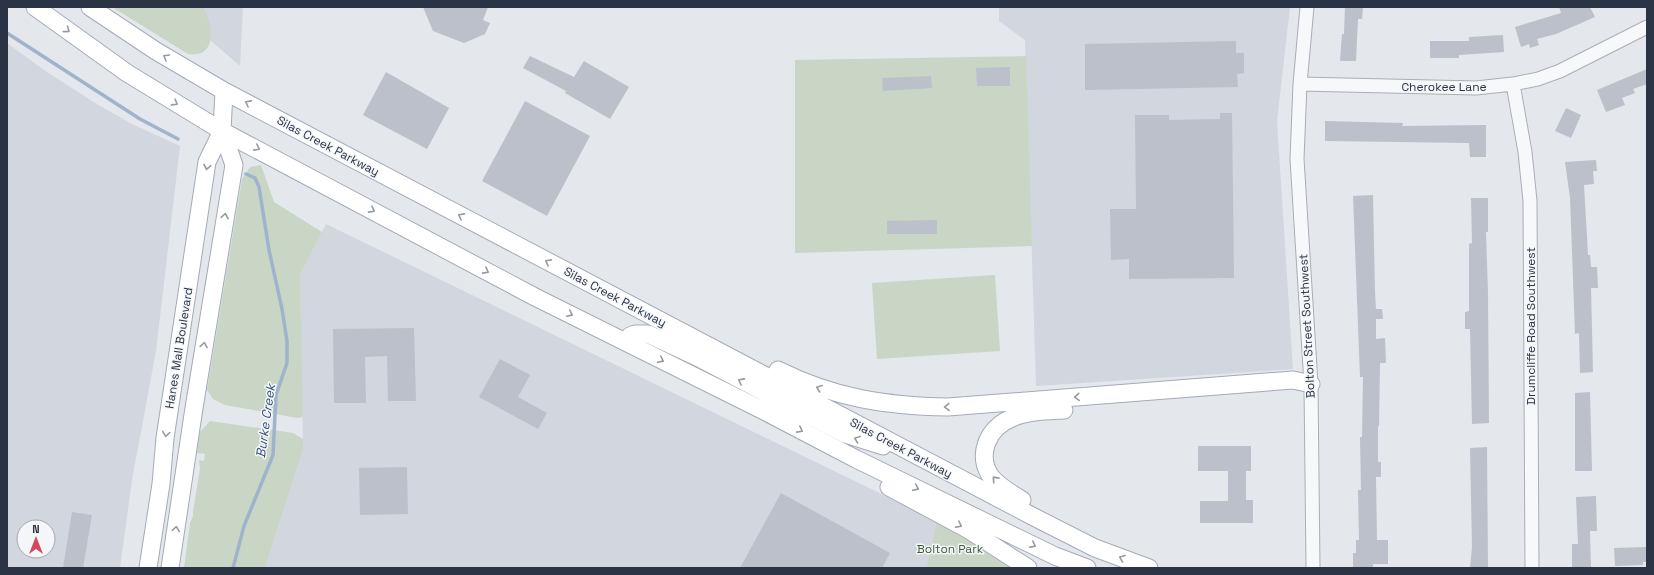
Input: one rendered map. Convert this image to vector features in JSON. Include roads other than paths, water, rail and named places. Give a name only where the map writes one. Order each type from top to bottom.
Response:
[{"type":"main road","points":[[35,7],[127,73],[222,131],[535,297],[759,408],[856,459],[1055,556],[1087,568]]},
{"type":"main road","name":"Silas Creek Parkway","points":[[90,7],[156,51],[224,91],[909,452],[1095,548],[1149,568]]},
{"type":"main road","name":"Hanes Mall Boulevard","points":[[170,568],[193,414],[234,166],[222,131],[224,91]]},
{"type":"main road","name":"Hanes Mall Boulevard","points":[[148,568],[161,484],[165,438],[207,162],[222,131]]},
{"type":"main road","points":[[682,332],[742,352],[795,379],[838,395],[868,401],[908,406],[948,407],[1293,380],[1311,384]]},
{"type":"main road","points":[[626,342],[630,336],[635,334],[648,334],[697,357],[845,434],[874,445],[909,452]]},
{"type":"main road","points":[[1095,548],[1074,527],[1018,498],[993,478],[985,463],[984,450],[988,438],[1000,424],[1012,418],[1031,413],[1294,391],[1311,384]]},
{"type":"main road","points":[[856,459],[887,486],[969,530],[1028,568]]},
{"type":"street","name":"Bolton Street Southwest","points":[[1307,7],[1300,84],[1297,159],[1311,384],[1313,568]]},
{"type":"street","name":"Cherokee Lane","points":[[1300,84],[1476,88],[1513,84],[1538,79],[1560,71],[1647,27]]},
{"type":"street","name":"Drumcliffe Road Southwest","points":[[1513,84],[1525,152],[1530,201],[1532,568]]},
{"type":"waterway","points":[[7,33],[140,119],[178,139]]},
{"type":"waterway","name":"Burke Creek","points":[[233,568],[244,526],[273,455],[276,395],[287,363],[287,341],[282,309],[269,250],[259,187],[255,178],[246,174]]},
{"type":"park label","name":"Bolton Park","points":[[950,549]]}]
